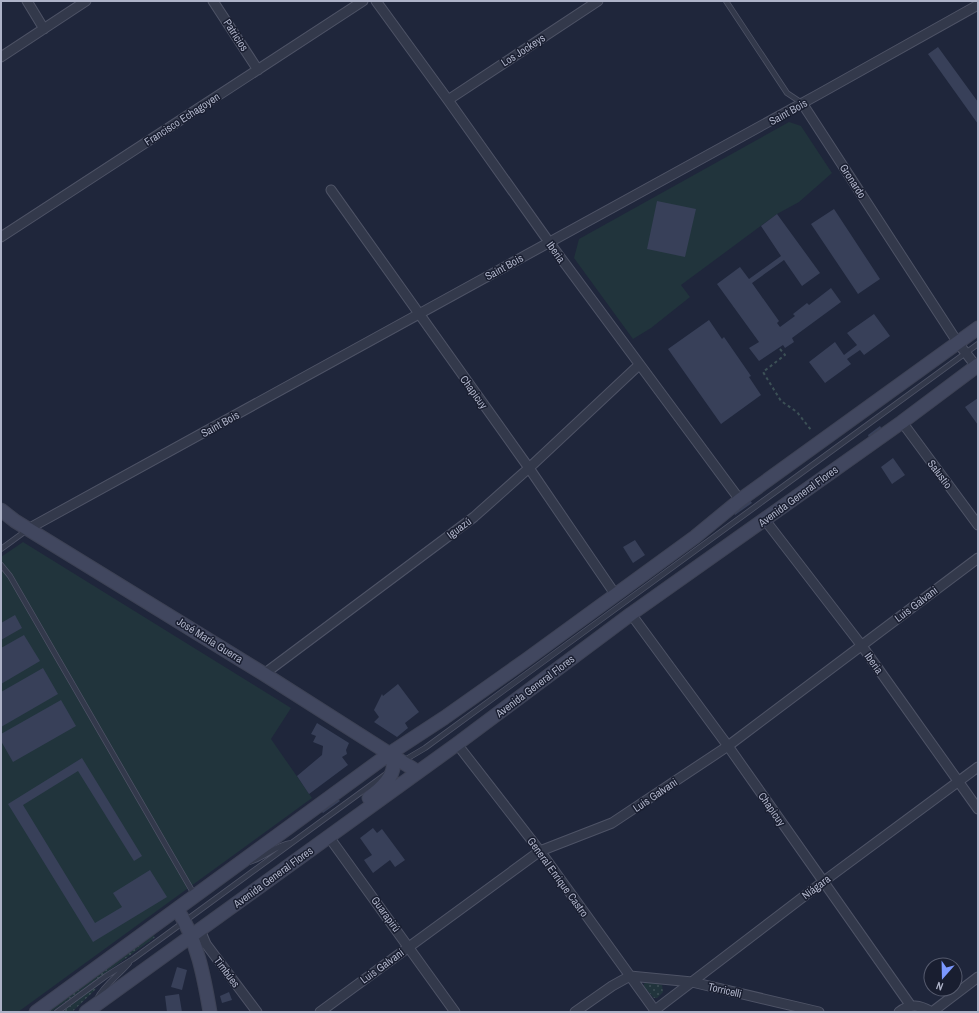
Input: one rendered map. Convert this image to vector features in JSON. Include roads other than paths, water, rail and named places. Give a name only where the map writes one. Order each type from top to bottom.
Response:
[{"type":"main road","name":"Avenida General Flores","points":[[36,1012],[389,754],[444,718],[695,537],[740,500],[978,328]]},
{"type":"main road","name":"Avenida General Flores","points":[[89,1010],[457,744],[631,614],[902,422],[977,365]]},
{"type":"main road","name":"José María Guerra","points":[[1,510],[15,521],[264,674],[389,754]]},
{"type":"main road","points":[[389,754],[393,763],[418,772]]},
{"type":"main road","points":[[329,837],[341,820],[379,790],[398,765]]},
{"type":"main road","points":[[185,921],[191,908],[228,880],[238,864]]},
{"type":"main road","points":[[177,909],[196,933],[210,1012]]},
{"type":"street","points":[[27,1],[44,29]]},
{"type":"street","points":[[1,57],[86,1]]},
{"type":"street","name":"Patricios","points":[[213,1],[258,70]]},
{"type":"street","name":"Francisco Echagoyen","points":[[1,237],[363,1]]},
{"type":"street","name":"Iberia","points":[[376,1],[639,365],[740,500]]},
{"type":"street","name":"Los Jockeys","points":[[448,100],[598,1]]},
{"type":"street","name":"Saint Bois","points":[[28,529],[978,5]]},
{"type":"street","name":"Gronardo","points":[[802,103],[958,343],[977,365]]},
{"type":"street","name":"Chapicuy","points":[[331,190],[529,468],[615,594]]},
{"type":"street","name":"Iguazú","points":[[264,674],[474,517],[529,468],[639,365]]},
{"type":"street","name":"Salustio","points":[[902,422],[978,525]]},
{"type":"street","name":"Iberia","points":[[765,520],[862,646],[978,809]]},
{"type":"street","name":"Luis Galvani","points":[[320,1012],[540,851],[612,823],[728,746],[978,558]]},
{"type":"street","name":"Chapicuy","points":[[631,614],[728,746],[824,881],[910,1006]]},
{"type":"street","name":"General Enrique Castro","points":[[457,744],[540,851],[656,1011]]},
{"type":"street","name":"Niágara","points":[[656,1011],[824,881],[978,767]]},
{"type":"street","name":"Guarapirú","points":[[329,837],[455,1012]]},
{"type":"street","name":"Timbúes","points":[[196,933],[257,1012]]},
{"type":"street","points":[[575,1012],[612,986],[630,976]]},
{"type":"street","name":"Torricelli","points":[[630,976],[692,982],[819,1012]]},
{"type":"street","points":[[899,1012],[910,1006],[922,1007],[932,1012],[978,977]]},
{"type":"lane","name":"Gronardo","points":[[726,1],[786,93],[802,103]]},
{"type":"lane","name":"Avenida General Flores","points":[[57,1012],[106,976],[133,959],[398,765],[425,748],[978,344]]},
{"type":"lane","points":[[1,549],[28,529]]},
{"type":"lane","points":[[1,565],[10,576],[195,896]]},
{"type":"lane","name":"Avenida General Flores","points":[[238,864],[257,860],[278,846],[293,842]]},
{"type":"lane","name":"Avenida General Flores","points":[[89,1010],[100,993],[133,959]]}]
